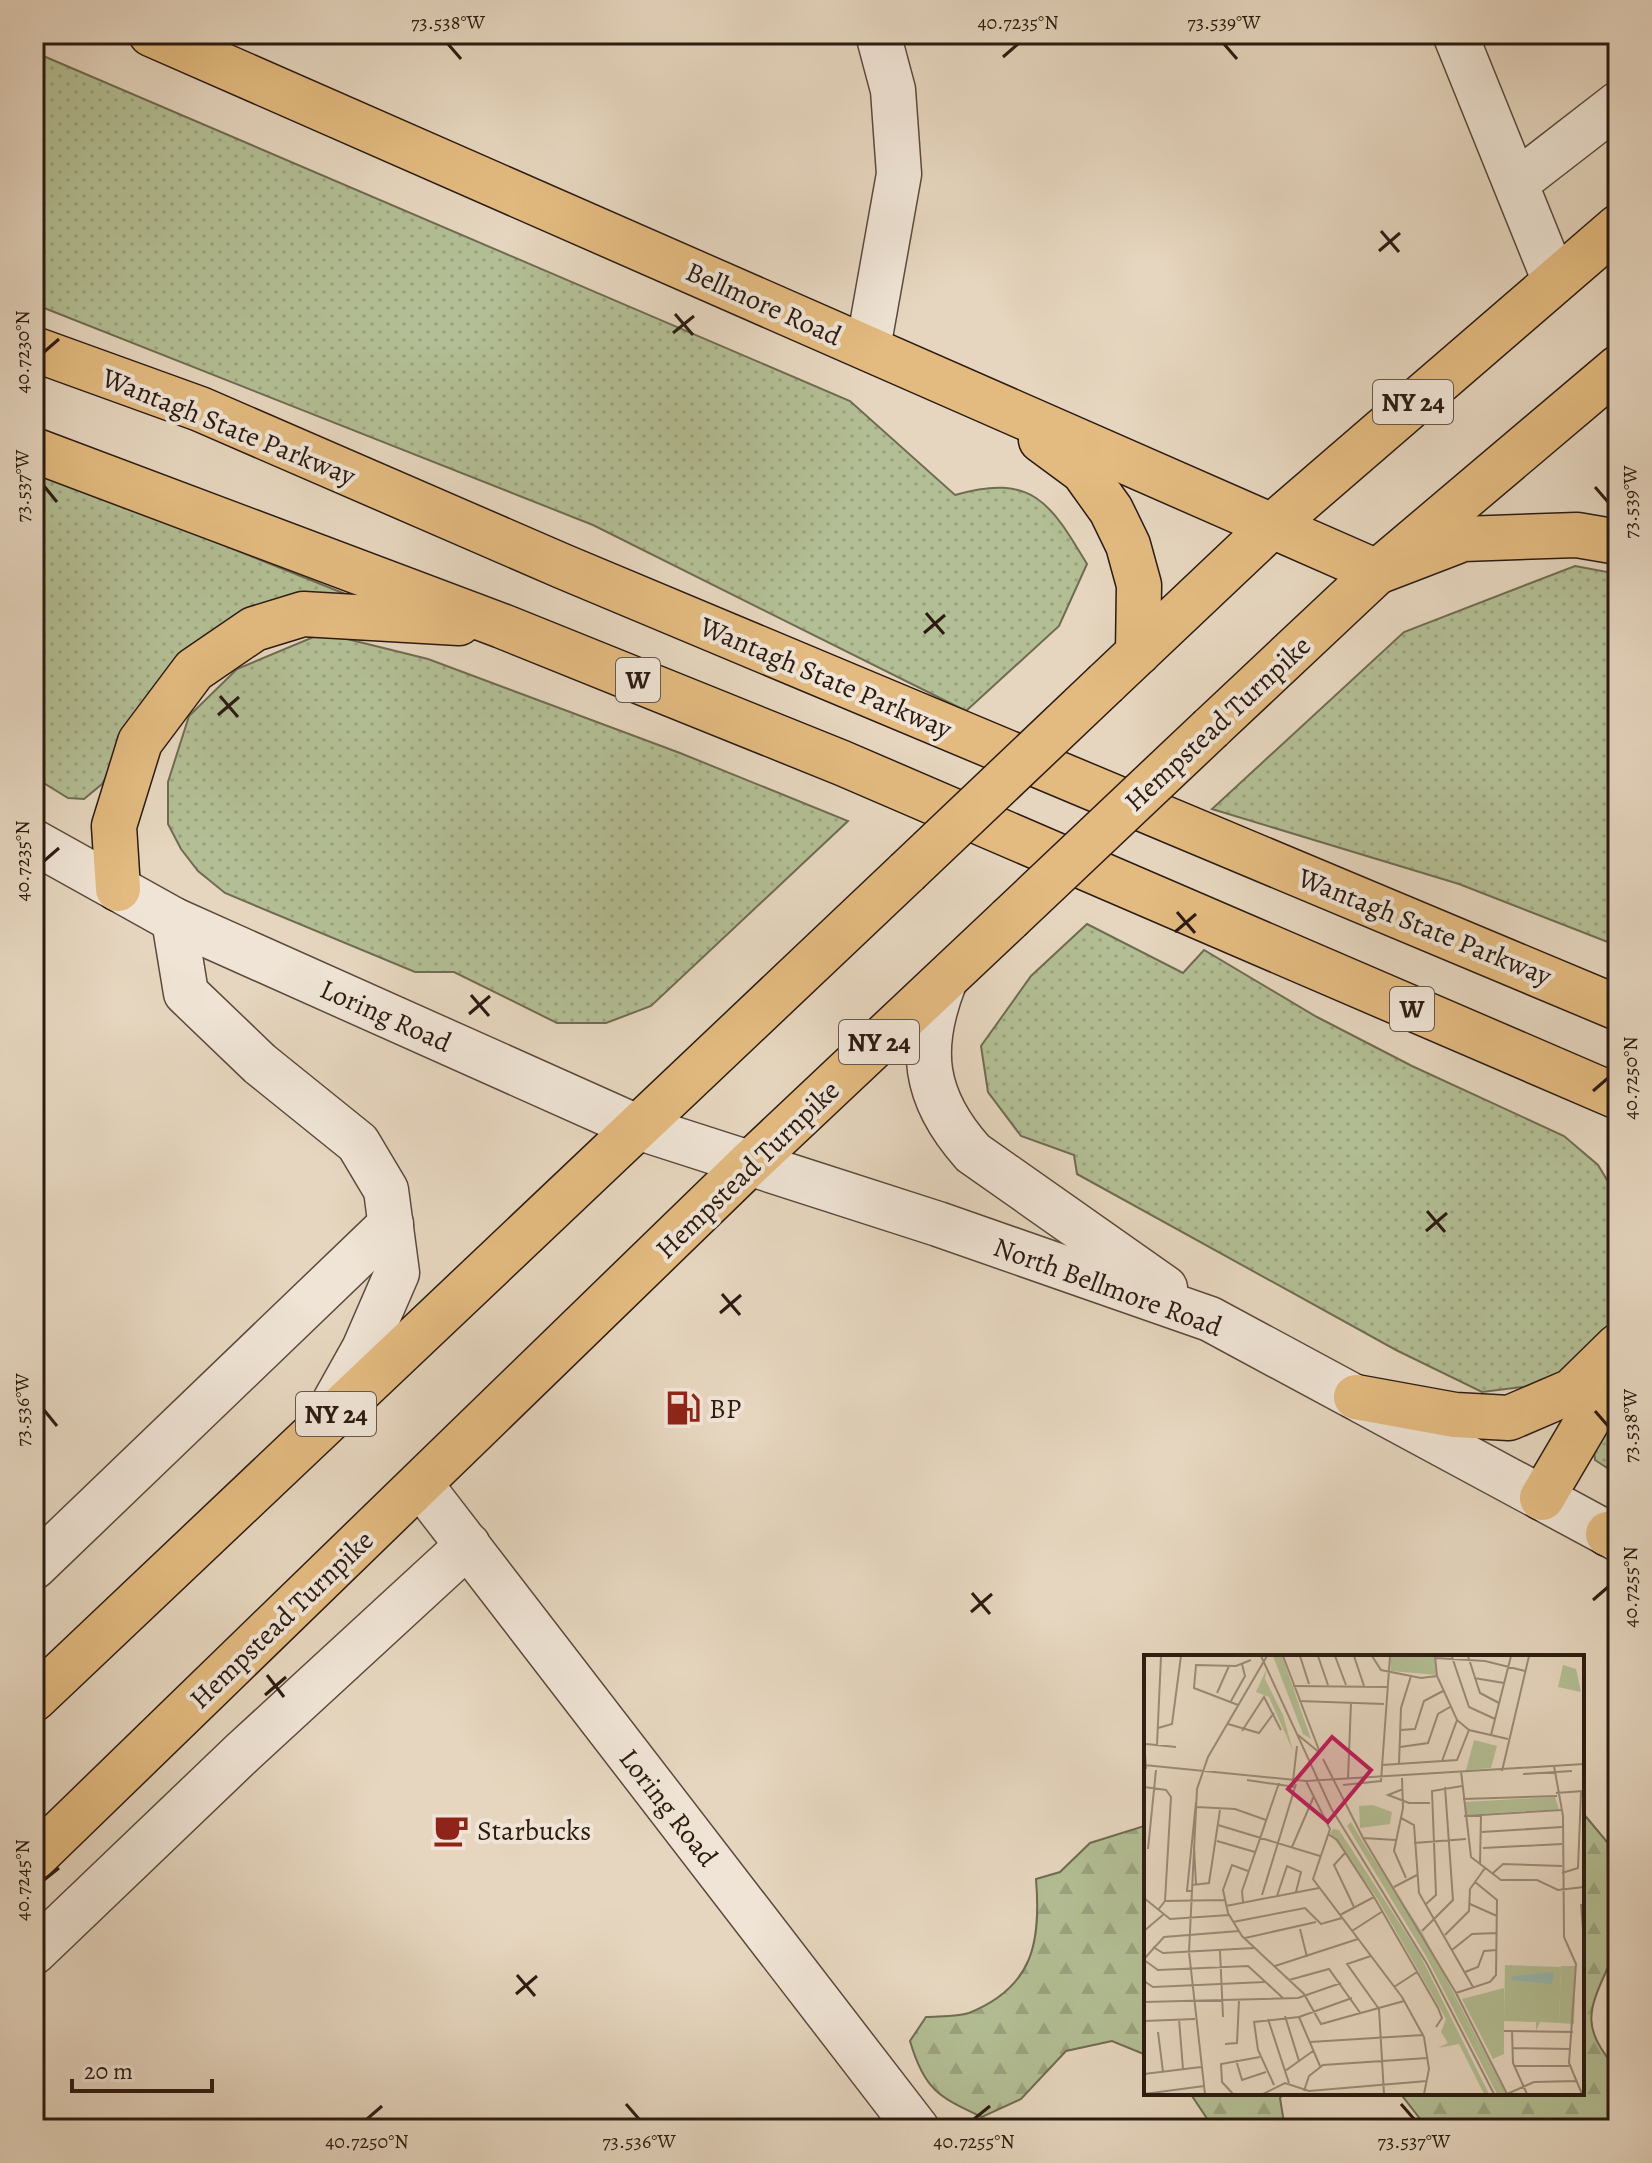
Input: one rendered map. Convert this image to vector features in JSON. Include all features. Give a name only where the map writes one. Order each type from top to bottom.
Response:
[{"type":"main road","name":"Bellmore Road","points":[[151,34],[978,394],[1377,572]]},
{"type":"main road","name":"NY 24","points":[[34,1699],[1273,525],[1554,279],[1618,227]]},
{"type":"main road","points":[[34,325],[200,409]]},
{"type":"main road","name":"Wantagh State Parkway","points":[[34,349],[200,409],[562,566],[1618,1008]]},
{"type":"main road","name":"Hempstead Turnpike","points":[[34,1858],[749,1164],[1211,728],[1377,572],[1618,368]]},
{"type":"main road","points":[[978,394],[1083,471],[1111,510],[1128,545],[1139,585],[1138,653]]},
{"type":"main road","name":"W","points":[[34,450],[502,626],[842,763],[1604,1091]]},
{"type":"main road","points":[[1377,572],[1463,539],[1577,535],[1618,542]]},
{"type":"main road","points":[[118,889],[114,826],[140,742],[194,670],[254,629],[303,614],[502,626]]},
{"type":"main road","points":[[1569,986],[1618,989]]},
{"type":"main road","points":[[1604,1091],[1618,1123]]},
{"type":"main road","points":[[1356,1397],[1455,1415],[1509,1418],[1572,1391],[1618,1346]]},
{"type":"main road","points":[[1542,1498],[1618,1369]]},
{"type":"street","points":[[868,348],[899,174],[893,90],[878,34]]},
{"type":"street","points":[[1455,34],[1554,279]]},
{"type":"street","points":[[1516,183],[1618,104]]},
{"type":"street","name":"Loring Road","points":[[34,842],[174,920],[637,1127],[749,1164]]},
{"type":"street","points":[[174,920],[186,993],[260,1064],[358,1143],[386,1190],[397,1273],[364,1349],[319,1431]]},
{"type":"street","points":[[945,980],[930,1018],[928,1066],[949,1123],[960,1138],[985,1162],[1210,1319]]},
{"type":"street","name":"North Bellmore Road","points":[[749,1164],[938,1224],[1210,1319],[1615,1535]]},
{"type":"street","points":[[34,1567],[391,1224]]},
{"type":"street","name":"Loring Road","points":[[420,1484],[917,2129]]},
{"type":"street","points":[[34,1952],[243,1752],[468,1545]]},
{"type":"green space","points":[[34,52],[850,401],[955,495],[1003,488],[1036,498],[1062,524],[1087,564],[1059,626],[966,711],[593,525],[34,304]]},
{"type":"green space","points":[[34,470],[353,597],[161,680],[102,784],[84,799],[68,798],[34,777]]},
{"type":"green space","points":[[1575,566],[1618,574],[1618,946],[1459,884],[1212,809],[1404,632]]},
{"type":"green space","points":[[323,633],[428,659],[680,753],[848,821],[651,1006],[606,1023],[557,1023],[454,972],[415,972],[225,893],[198,871],[181,849],[168,824],[168,782],[189,716],[237,669]]},
{"type":"green space","points":[[1087,924],[1183,973],[1204,950],[1317,1017],[1412,1066],[1564,1136],[1598,1165],[1618,1198],[1618,1319],[1604,1340],[1546,1384],[1482,1392],[1396,1350],[1077,1174],[1074,1155],[1021,1136],[988,1092],[981,1046],[1031,976]]},
{"type":"green space","points":[[1618,1413],[1618,1475],[1595,1460],[1594,1450]]},
{"type":"green space","points":[[1584,1814],[1618,1855],[1618,1961],[1609,1965],[1592,2008],[1591,2020],[1598,2043],[1618,2071],[1618,2129],[1428,2129],[1402,2095],[1584,2095]]},
{"type":"green space","points":[[1144,1826],[1144,2054],[1112,2041],[1066,2051],[1021,2099],[982,2117],[935,2090],[921,2070],[910,2041],[926,2017],[969,2013],[1008,1990],[1029,1960],[1034,1942],[1036,1879],[1060,1872],[1090,1843]]},
{"type":"green space","points":[[1191,2095],[1282,2095],[1280,2098],[1285,2129],[1214,2129]]},
{"type":"place","name":"BP","points":[[683,1408]]},
{"type":"place","name":"Starbucks","points":[[451,1830]]}]
